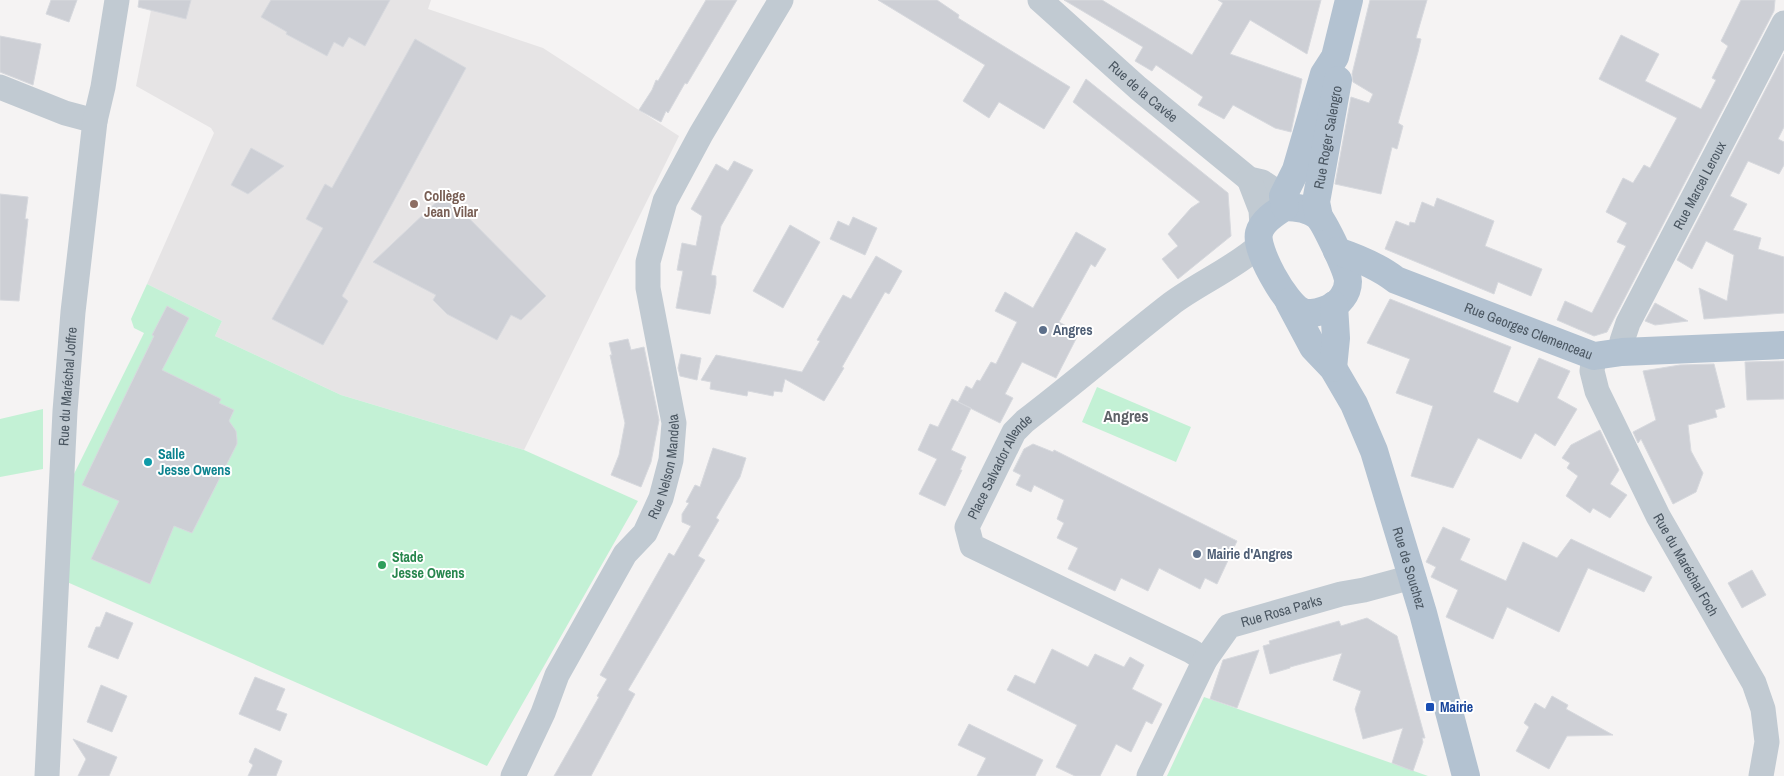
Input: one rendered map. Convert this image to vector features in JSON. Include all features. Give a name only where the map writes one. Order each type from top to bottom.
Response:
[{"type":"main road","name":"Rue Roger Salengro","points":[[1284,202],[1296,170],[1324,74],[1335,56],[1349,0]]},
{"type":"main road","name":"Rue Roger Salengro","points":[[1319,217],[1316,202],[1338,84],[1335,56]]},
{"type":"main road","points":[[1333,368],[1341,296],[1349,276],[1319,217],[1284,202],[1273,214],[1261,236],[1280,289],[1289,302],[1301,311],[1308,313],[1326,310],[1341,296],[1396,280]]},
{"type":"main road","name":"Rue Georges Clemenceau","points":[[1337,251],[1356,257],[1396,280],[1594,356],[1622,352],[1784,345]]},
{"type":"main road","name":"Rue de Souchez","points":[[1289,302],[1313,347],[1333,368],[1354,404],[1374,451],[1423,613],[1466,776]]},
{"type":"street","name":"Rue du Maréchal Joffre","points":[[47,776],[65,411],[77,268],[95,122],[103,87],[117,0]]},
{"type":"street","name":"Rue Nelson Mandela","points":[[513,776],[543,712],[557,675],[625,554],[644,533],[662,498],[671,460],[674,424],[648,288],[648,262],[665,201],[701,134],[781,0]]},
{"type":"street","name":"Rue de la Cavée","points":[[1040,0],[1138,88],[1249,179],[1262,182],[1284,202]]},
{"type":"street","name":"Rue Marcel Leroux","points":[[1622,352],[1622,341],[1628,323],[1784,22]]},
{"type":"street","points":[[0,87],[65,113],[95,122]]},
{"type":"street","name":"Rue de la Cavée","points":[[1249,179],[1261,210],[1261,236]]},
{"type":"street","name":"Place Salvador Allende","points":[[1205,660],[1191,651],[972,546],[967,527],[1014,432],[1025,421],[1172,303],[1249,255],[1261,236]]},
{"type":"street","name":"Rue du Maréchal Foch","points":[[1594,356],[1592,371],[1597,391],[1658,516],[1754,683],[1774,707],[1761,776]]},
{"type":"street","name":"Rue Rosa Parks","points":[[1149,776],[1205,660],[1229,626],[1341,594],[1412,577]]},
{"type":"shaded area","name":"Collège Jean Vilar","points":[[153,0],[431,0],[428,9],[543,48],[679,136],[524,450],[341,395],[215,336],[222,321],[147,284],[214,133],[211,128],[136,86]]},
{"type":"green space","points":[[147,284],[222,321],[215,336],[341,395],[524,450],[638,501],[487,766],[67,582],[70,482],[144,333],[134,328],[131,319]]},
{"type":"green space","points":[[1097,387],[1191,427],[1176,462],[1082,422]]},
{"type":"green space","points":[[43,409],[43,469],[0,477],[0,419]]},
{"type":"green space","points":[[1204,697],[1428,776],[1167,776]]},
{"type":"building","points":[[51,0],[77,0],[69,22],[46,14]]},
{"type":"building","points":[[139,0],[191,0],[186,19],[138,7]]},
{"type":"building","points":[[271,0],[390,0],[365,46],[349,37],[343,47],[334,42],[327,56],[286,34],[287,32],[261,17]]},
{"type":"building","points":[[706,0],[737,0],[687,84],[685,83],[668,113],[666,111],[661,122],[639,110]]},
{"type":"building","points":[[878,0],[937,0],[959,15],[958,18],[1070,87],[1044,129],[999,102],[989,118],[963,101],[985,65]]},
{"type":"building","points":[[1064,0],[1102,0],[1192,55],[1223,3],[1218,0],[1321,0],[1307,54],[1250,20],[1230,54],[1302,79],[1291,132],[1275,128],[1233,105],[1224,119],[1198,105],[1203,97],[1156,65],[1152,71],[1135,61],[1143,47]]},
{"type":"building","points":[[1370,0],[1427,0],[1416,38],[1421,39],[1418,52],[1398,123],[1403,126],[1397,149],[1392,147],[1381,194],[1335,184],[1351,97],[1369,103],[1373,94],[1353,82],[1352,74]]},
{"type":"building","points":[[1741,0],[1775,0],[1774,11],[1607,332],[1594,336],[1557,320],[1565,301],[1592,313],[1626,246],[1617,242],[1627,223],[1606,212],[1623,178],[1633,183],[1644,165],[1650,168],[1677,118],[1599,79],[1621,35],[1659,54],[1645,81],[1701,109],[1716,80],[1712,78],[1728,46],[1721,41]]},
{"type":"building","points":[[0,36],[41,44],[33,85],[0,72]]},
{"type":"building","points":[[415,39],[466,68],[342,296],[348,301],[323,345],[272,319],[323,228],[306,219],[325,184],[332,188]]},
{"type":"building","points":[[1784,54],[1784,127],[1778,139],[1784,142],[1784,165],[1779,174],[1748,161],[1730,196],[1747,204],[1733,230],[1761,238],[1758,249],[1784,257],[1784,313],[1704,319],[1699,288],[1727,301],[1734,255],[1706,241],[1692,269],[1677,260]]},
{"type":"building","points":[[1086,79],[1228,193],[1231,236],[1178,279],[1162,259],[1178,246],[1168,234],[1191,208],[1200,202],[1073,102]]},
{"type":"building","points":[[251,148],[284,166],[248,194],[231,185]]},
{"type":"building","points":[[734,161],[753,170],[721,226],[711,275],[716,276],[716,284],[710,314],[676,308],[683,271],[677,270],[682,243],[696,246],[702,216],[691,209],[716,164],[728,171]]},
{"type":"building","points":[[0,194],[28,197],[25,219],[28,219],[19,301],[0,300]]},
{"type":"building","points":[[445,194],[546,296],[521,320],[511,315],[497,340],[447,314],[433,300],[436,295],[373,262]]},
{"type":"building","points":[[1437,198],[1494,221],[1485,246],[1542,269],[1531,296],[1498,282],[1494,294],[1385,249],[1396,221],[1409,226],[1410,222],[1415,223],[1422,202],[1434,207]]},
{"type":"building","points":[[853,217],[877,228],[865,255],[830,239],[838,221],[849,226]]},
{"type":"building","points":[[790,225],[820,242],[783,308],[753,291]]},
{"type":"building","points":[[1076,232],[1106,249],[1095,267],[1091,264],[1059,322],[1079,333],[1056,378],[1022,362],[1005,394],[1013,398],[1000,423],[958,402],[966,386],[972,389],[977,380],[980,381],[991,362],[996,364],[1017,322],[995,311],[1005,292],[1033,308]]},
{"type":"building","points":[[876,256],[902,271],[889,294],[885,292],[824,401],[785,379],[782,392],[774,391],[773,396],[748,391],[747,396],[710,389],[711,382],[701,380],[716,355],[802,372],[820,341],[817,340],[843,295],[851,299]]},
{"type":"building","points":[[1390,299],[1511,347],[1493,392],[1518,403],[1539,358],[1570,371],[1557,398],[1577,409],[1555,446],[1535,433],[1521,459],[1478,438],[1453,488],[1411,476],[1433,406],[1396,393],[1410,359],[1367,343]]},
{"type":"building","points":[[1655,303],[1688,321],[1655,325],[1645,321]]},
{"type":"building","name":"Salle Jesse Owens","points":[[167,306],[189,318],[162,370],[221,399],[219,403],[234,410],[229,421],[236,431],[237,444],[192,533],[174,526],[150,584],[91,559],[119,501],[82,485]]},
{"type":"building","points":[[628,339],[631,350],[644,347],[659,420],[651,462],[641,487],[611,475],[619,455],[625,423],[609,343]]},
{"type":"building","points":[[681,354],[701,358],[697,380],[680,376],[678,368]]},
{"type":"building","points":[[1784,361],[1784,399],[1747,400],[1745,362]]},
{"type":"building","points":[[1714,364],[1725,407],[1715,410],[1717,417],[1688,425],[1691,451],[1703,473],[1696,492],[1673,504],[1641,439],[1638,443],[1633,432],[1656,420],[1643,371],[1680,365]]},
{"type":"building","points":[[952,399],[971,408],[951,450],[966,457],[945,506],[919,494],[937,459],[918,450],[930,424],[938,427]]},
{"type":"building","points":[[1600,430],[1619,470],[1610,484],[1627,495],[1610,518],[1593,508],[1590,513],[1566,496],[1578,476],[1567,468],[1570,463],[1562,458],[1571,445]]},
{"type":"building","points":[[1033,444],[1053,452],[1054,450],[1237,541],[1217,584],[1205,578],[1200,589],[1159,568],[1148,591],[1121,578],[1115,591],[1068,569],[1078,548],[1057,538],[1064,523],[1057,519],[1064,500],[1034,485],[1031,492],[1016,485],[1021,475],[1013,471],[1024,449]]},
{"type":"building","points":[[713,448],[746,458],[740,477],[716,518],[719,520],[698,556],[705,560],[628,690],[635,694],[591,776],[554,776],[599,697],[597,696],[607,679],[600,675],[669,553],[674,556],[691,526],[682,522],[682,514],[689,503],[686,502],[695,485],[700,487]]},
{"type":"building","points":[[1443,527],[1470,539],[1460,560],[1506,581],[1523,542],[1557,558],[1571,539],[1652,577],[1644,592],[1588,568],[1559,632],[1507,607],[1493,639],[1446,617],[1458,590],[1431,577],[1436,567],[1426,562]]},
{"type":"building","points":[[1752,570],[1766,595],[1742,608],[1728,583]]},
{"type":"building","points":[[106,612],[133,623],[118,659],[88,647],[96,627],[100,627]]},
{"type":"building","points":[[1367,618],[1397,636],[1425,738],[1422,738],[1423,742],[1413,771],[1392,763],[1403,728],[1363,739],[1355,709],[1361,691],[1333,680],[1342,653],[1270,674],[1263,646],[1270,644],[1269,641],[1339,621],[1341,626]]},
{"type":"building","points":[[1052,649],[1088,667],[1095,654],[1124,667],[1130,657],[1144,665],[1132,689],[1162,704],[1152,724],[1146,721],[1131,752],[1116,744],[1100,776],[1075,776],[1056,767],[1077,725],[1007,690],[1015,675],[1035,684]]},
{"type":"building","points":[[1259,650],[1237,708],[1210,699],[1223,660]]},
{"type":"building","points":[[255,677],[285,689],[276,710],[287,714],[280,731],[239,714]]},
{"type":"building","points":[[101,685],[127,696],[112,732],[87,722]]},
{"type":"building","points":[[1552,696],[1568,705],[1566,709],[1613,735],[1567,736],[1549,769],[1516,751],[1529,727],[1524,723],[1535,703],[1545,709]]},
{"type":"building","points":[[969,724],[1043,760],[1035,776],[977,776],[986,758],[958,745]]},
{"type":"building","points":[[73,739],[117,757],[109,776],[78,776],[86,759]]},
{"type":"building","points":[[255,748],[282,761],[276,776],[248,776],[253,765],[249,762]]},
{"type":"place","name":"Collège Jean Vilar","points":[[414,204]]},
{"type":"place","name":"Angres","points":[[1043,330]]},
{"type":"place","name":"Salle Jesse Owens","points":[[148,462]]},
{"type":"place","name":"Mairie d'Angres","points":[[1197,554]]},
{"type":"place","name":"Stade Jesse Owens","points":[[382,565]]},
{"type":"place","name":"Mairie","points":[[1430,707]]},
{"type":"district","name":"Angres","points":[[1126,416]]}]
